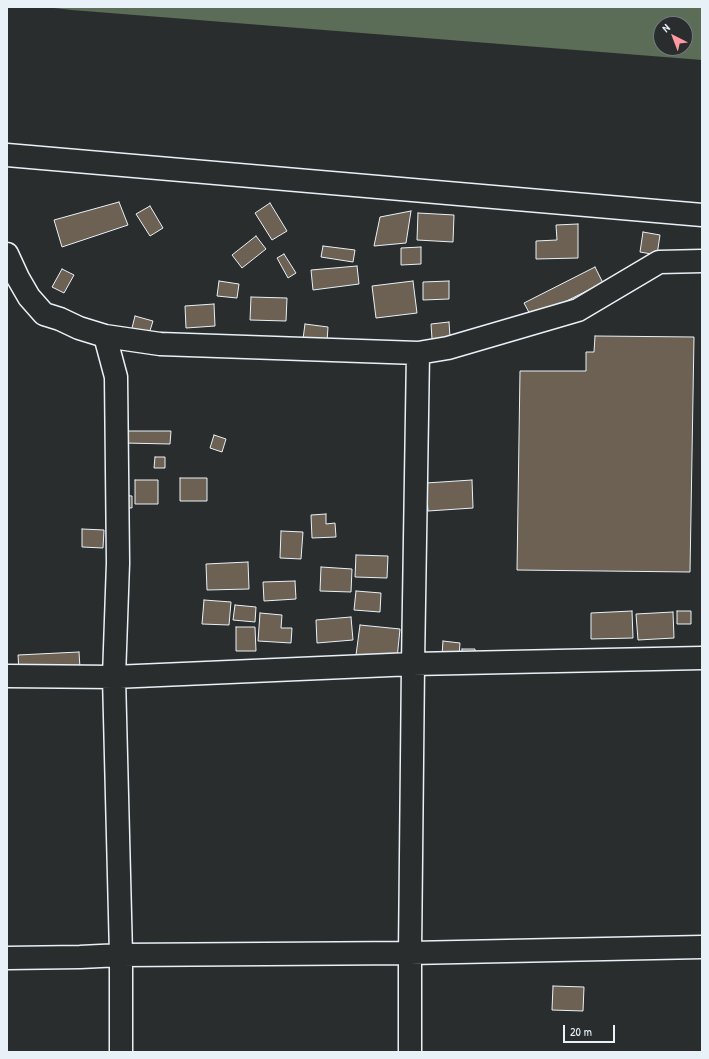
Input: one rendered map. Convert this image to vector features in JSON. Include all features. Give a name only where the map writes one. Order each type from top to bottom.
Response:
[{"type":"street","points":[[7,155],[702,216]]},
{"type":"street","points":[[7,254],[29,297],[44,314],[60,319],[79,328],[105,336],[160,344],[418,352],[448,348],[578,310],[659,262],[702,261]]},
{"type":"street","points":[[105,336],[116,377],[118,563],[114,677],[121,955],[121,1052]]},
{"type":"street","points":[[410,1052],[413,664],[418,352]]},
{"type":"street","points":[[7,676],[114,677],[413,664],[702,658]]},
{"type":"street","points":[[7,958],[121,955],[410,953],[702,947]]},
{"type":"green space","points":[[45,7],[702,7],[702,60],[72,10]]},
{"type":"building","points":[[119,202],[128,225],[62,247],[54,220]]},
{"type":"building","points":[[270,203],[287,231],[272,240],[255,213]]},
{"type":"building","points":[[150,206],[163,228],[150,236],[136,214]]},
{"type":"building","points":[[411,211],[406,243],[374,246],[380,217]]},
{"type":"building","points":[[418,213],[454,215],[453,242],[417,240]]},
{"type":"building","points":[[578,224],[578,258],[536,259],[536,241],[557,240],[556,225]]},
{"type":"building","points":[[643,232],[660,235],[657,255],[640,252]]},
{"type":"building","points":[[256,236],[266,249],[242,268],[232,255]]},
{"type":"building","points":[[323,246],[355,250],[353,262],[321,257]]},
{"type":"building","points":[[421,247],[421,264],[401,265],[401,248]]},
{"type":"building","points":[[284,254],[296,273],[288,278],[277,258]]},
{"type":"building","points":[[357,266],[359,284],[313,290],[311,270]]},
{"type":"building","points":[[595,267],[603,283],[532,318],[524,303]]},
{"type":"building","points":[[62,269],[74,275],[64,293],[52,287]]},
{"type":"building","points":[[219,281],[239,284],[237,298],[217,296]]},
{"type":"building","points":[[413,281],[417,313],[376,318],[372,286]]},
{"type":"building","points":[[449,281],[449,299],[423,300],[423,282]]},
{"type":"building","points":[[251,297],[287,298],[286,321],[250,320]]},
{"type":"building","points":[[214,304],[215,326],[186,328],[185,306]]},
{"type":"building","points":[[135,316],[153,321],[148,337],[131,332]]},
{"type":"building","points":[[449,322],[450,337],[432,339],[431,324]]},
{"type":"building","points":[[305,324],[328,327],[327,342],[303,339]]},
{"type":"building","points":[[595,336],[694,337],[690,572],[517,570],[520,371],[586,371],[586,352],[594,352]]},
{"type":"building","points":[[125,431],[171,431],[170,444],[124,443]]},
{"type":"building","points":[[214,435],[226,439],[222,452],[210,448]]},
{"type":"building","points":[[155,457],[165,457],[165,468],[154,468]]},
{"type":"building","points":[[180,478],[207,478],[207,501],[180,501]]},
{"type":"building","points":[[135,480],[158,480],[158,504],[135,504]]},
{"type":"building","points":[[472,480],[473,508],[428,511],[426,483]]},
{"type":"building","points":[[120,495],[132,496],[132,508],[120,507]]},
{"type":"building","points":[[326,514],[326,524],[335,523],[336,537],[312,538],[311,515]]},
{"type":"building","points":[[82,529],[104,530],[103,548],[82,547]]},
{"type":"building","points":[[281,531],[303,532],[301,559],[280,558]]},
{"type":"building","points":[[356,555],[388,556],[387,578],[355,577]]},
{"type":"building","points":[[248,562],[249,589],[207,590],[206,564]]},
{"type":"building","points":[[321,567],[352,569],[351,592],[320,591]]},
{"type":"building","points":[[295,581],[296,599],[264,601],[263,582]]},
{"type":"building","points":[[356,591],[381,593],[380,612],[354,610]]},
{"type":"building","points":[[204,600],[231,602],[229,625],[202,624]]},
{"type":"building","points":[[235,605],[256,607],[255,622],[233,620]]},
{"type":"building","points":[[632,611],[633,638],[591,639],[591,613]]},
{"type":"building","points":[[677,611],[691,611],[691,624],[677,624]]},
{"type":"building","points":[[673,612],[674,638],[638,640],[636,614]]},
{"type":"building","points":[[260,613],[282,615],[281,628],[292,628],[291,643],[258,641]]},
{"type":"building","points":[[351,617],[353,640],[317,643],[316,620]]},
{"type":"building","points":[[360,625],[400,629],[397,659],[356,655]]},
{"type":"building","points":[[236,627],[255,627],[256,651],[236,651]]},
{"type":"building","points":[[443,641],[460,643],[459,656],[442,655]]},
{"type":"building","points":[[462,649],[475,649],[475,657],[462,657]]},
{"type":"building","points":[[79,652],[80,668],[19,671],[18,655]]},
{"type":"building","points":[[553,986],[584,987],[583,1011],[552,1010]]}]
